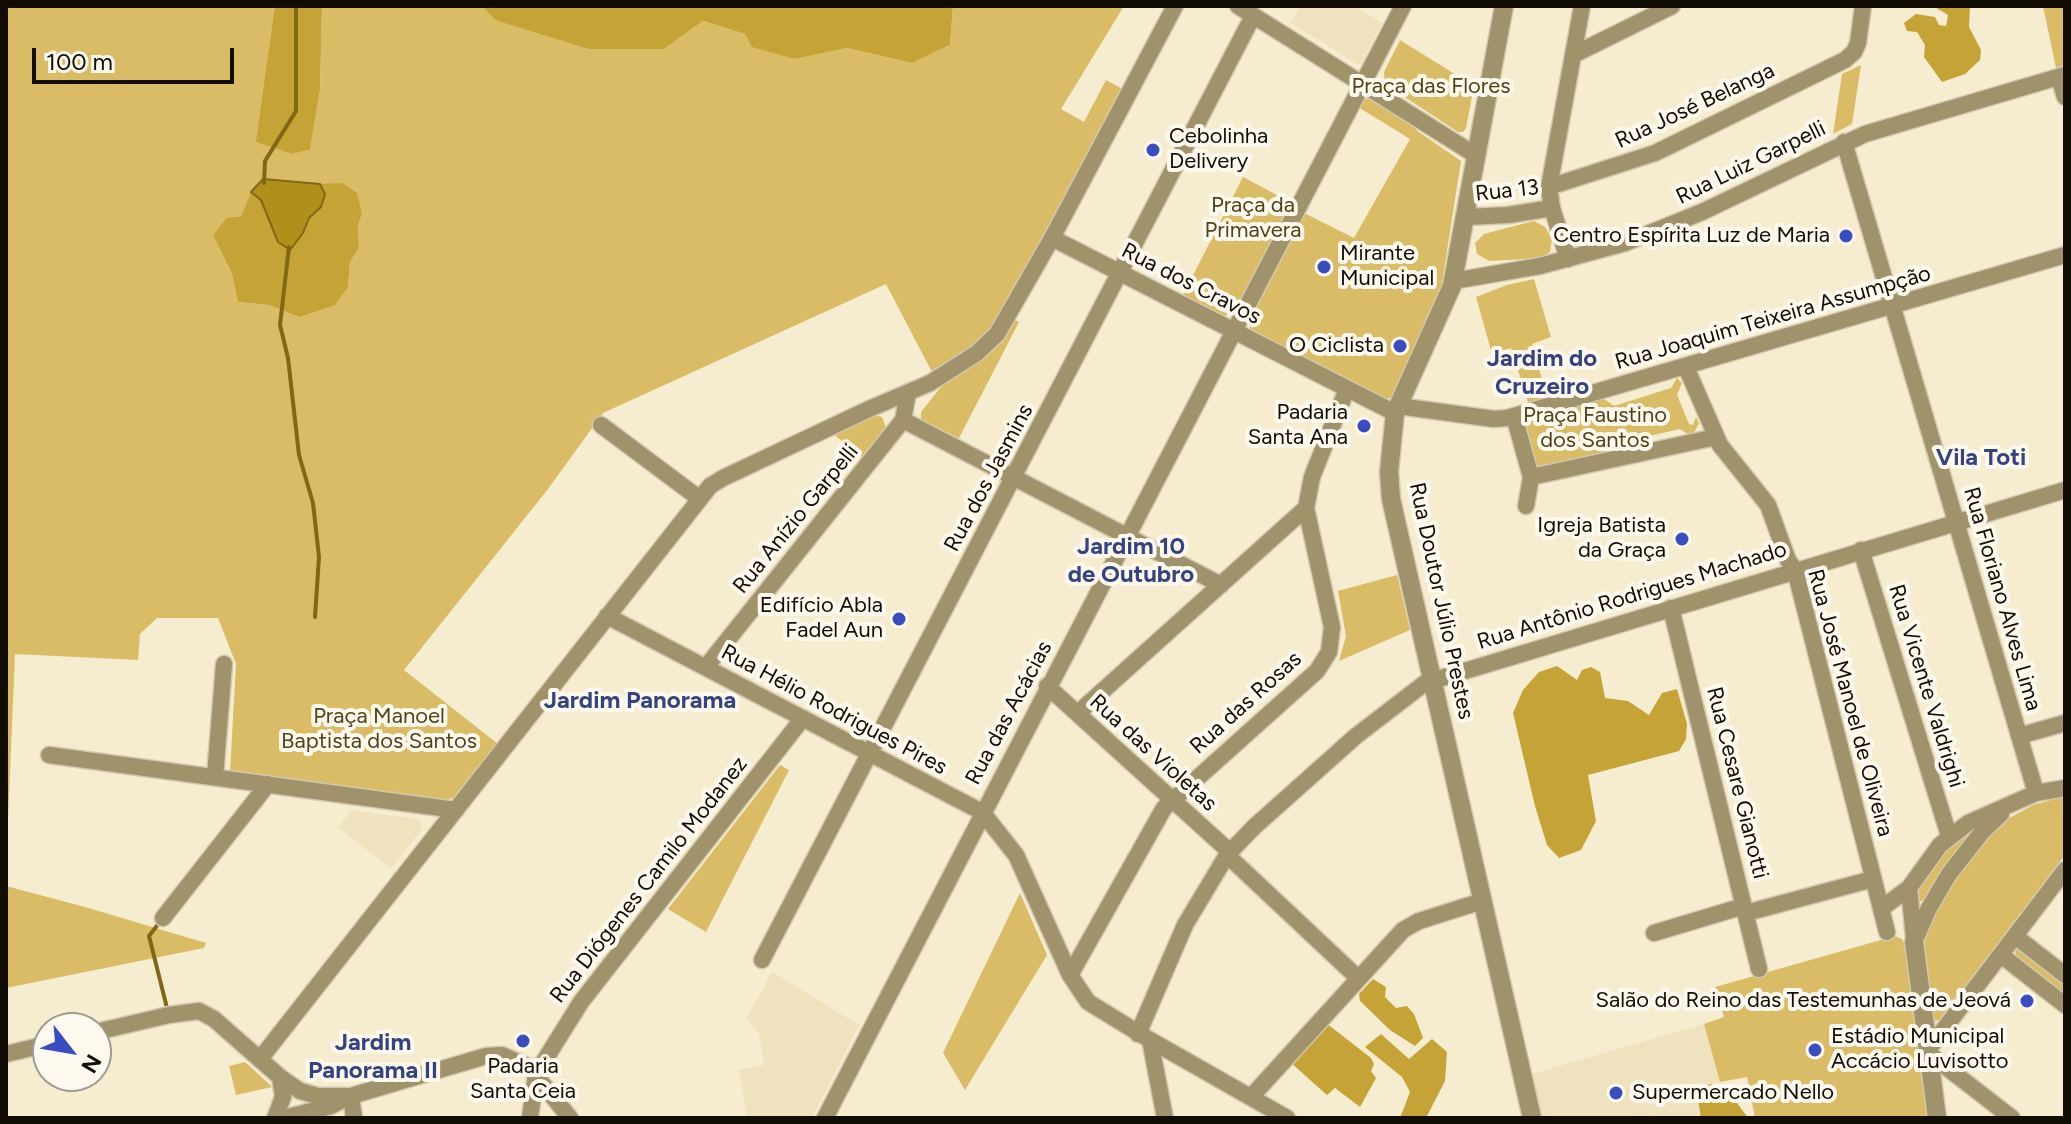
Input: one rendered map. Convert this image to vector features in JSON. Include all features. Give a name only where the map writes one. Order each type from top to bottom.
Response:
[{"type":"street","points":[[260,1059],[710,486],[930,383],[963,363],[997,334],[1052,238],[1175,6]]},
{"type":"street","points":[[1238,6],[1477,156]]},
{"type":"street","name":"Rua das Acácias","points":[[825,1118],[1403,6]]},
{"type":"street","name":"Rua Doutor Júlio Prestes","points":[[1504,6],[1453,281],[1396,410],[1389,472],[1391,499],[1532,1118]]},
{"type":"street","points":[[1568,259],[1552,208],[1549,187],[1582,6]]},
{"type":"street","points":[[1573,55],[1672,6]]},
{"type":"street","name":"Rua José Belanga","points":[[1549,187],[1655,153],[1845,60],[1858,43],[1863,6]]},
{"type":"street","name":"Rua dos Jasmins","points":[[762,960],[1253,16]]},
{"type":"street","points":[[2062,76],[2065,97]]},
{"type":"street","name":"Rua Luiz Garpelli","points":[[1453,281],[1527,269],[1625,243],[1678,223],[1844,142],[2062,76]]},
{"type":"street","name":"Rua Floriano Alves Lima","points":[[1844,142],[2036,793]]},
{"type":"street","name":"Rua 13","points":[[1466,217],[1552,208]]},
{"type":"street","name":"Rua dos Cravos","points":[[1052,238],[1347,389],[1396,410]]},
{"type":"street","name":"Rua Joaquim Teixeira Assumpção","points":[[1396,410],[1494,419],[1514,416],[2065,255]]},
{"type":"street","name":"Rua José Manoel de Oliveira","points":[[1686,367],[1716,437],[1768,505],[1788,560],[1795,570],[1884,921]]},
{"type":"street","name":"Rua das Rosas","points":[[1070,975],[1158,816],[1171,799],[1317,671],[1329,652],[1332,627],[1306,508],[1312,477],[1347,389]]},
{"type":"street","name":"Rua Anízio Garpelli","points":[[706,667],[903,420],[908,393]]},
{"type":"street","points":[[1514,416],[1531,477],[1526,506]]},
{"type":"street","points":[[903,420],[1221,585]]},
{"type":"street","points":[[601,425],[700,499]]},
{"type":"street","points":[[1531,477],[1716,437]]},
{"type":"street","name":"Rua Antônio Rodrigues Machado","points":[[1144,1037],[1185,925],[1228,854],[1356,736],[1417,688],[1432,680],[2065,490]]},
{"type":"street","points":[[1078,713],[1306,508]]},
{"type":"street","name":"Rua Vicente Valdrighi","points":[[1861,550],[1949,836]]},
{"type":"street","name":"Rua Cesare Gianotti","points":[[1671,608],[1759,969]]},
{"type":"street","name":"Rua Hélio Rodrigues Pires","points":[[607,616],[982,812],[1016,855],[1070,975],[1078,990],[1093,1006],[1281,1117]]},
{"type":"street","points":[[215,777],[224,664]]},
{"type":"street","name":"Rua das Violetas","points":[[1047,686],[1171,799],[1358,978]]},
{"type":"street","name":"Rua Diógenes Camilo Modanez","points":[[536,1074],[581,1002],[803,718]]},
{"type":"street","points":[[2019,736],[2065,723]]},
{"type":"street","points":[[49,755],[456,810]]},
{"type":"street","points":[[163,918],[268,784]]},
{"type":"street","points":[[1884,921],[1928,859],[1949,836],[1968,823],[2036,793],[2065,788]]},
{"type":"street","points":[[1914,942],[1929,908],[1959,860],[1982,832],[2012,805]]},
{"type":"street","points":[[1928,1052],[2064,874]]},
{"type":"street","points":[[1654,933],[1873,879]]},
{"type":"street","points":[[1909,888],[1937,1118]]},
{"type":"street","points":[[1251,1097],[1410,925],[1482,901]]},
{"type":"street","points":[[1884,921],[1912,918]]},
{"type":"street","points":[[2015,936],[2065,975]]},
{"type":"street","points":[[2001,955],[2065,1005]]},
{"type":"street","points":[[112,1028],[193,1010],[214,1019],[280,1077],[311,1095],[351,1096]]},
{"type":"street","points":[[1144,1037],[1165,1118]]},
{"type":"street","points":[[6,1054],[32,1048]]},
{"type":"street","points":[[1928,1052],[2012,1118]]},
{"type":"street","points":[[284,1118],[491,1055],[516,1059],[536,1074],[570,1118]]},
{"type":"street","points":[[530,1118],[536,1074]]},
{"type":"street","points":[[275,1118],[283,1097],[280,1077]]},
{"type":"street","points":[[351,1096],[354,1118]]},
{"type":"shaded area","points":[[275,6],[322,6],[320,90],[310,149],[293,154],[256,142]]},
{"type":"shaded area","points":[[482,6],[953,6],[950,45],[912,63],[847,48],[795,59],[752,47],[745,34],[703,21],[664,49],[589,49],[495,20]]},
{"type":"shaded area","points":[[1300,6],[1355,6],[1382,23],[1361,64],[1291,23]]},
{"type":"shaded area","points":[[1933,6],[1970,6],[1969,27],[1981,50],[1980,60],[1965,74],[1942,82],[1924,57],[1925,45],[1917,32],[1907,31],[1904,23],[1916,14],[1935,17],[1939,25],[1946,26],[1948,15]]},
{"type":"shaded area","points":[[263,179],[320,184],[325,194],[321,207],[309,218],[303,233],[290,250],[278,242],[261,200],[251,192]]},
{"type":"shaded area","points":[[342,183],[357,193],[362,214],[358,226],[359,248],[350,262],[348,287],[335,305],[299,317],[269,305],[238,302],[232,274],[213,235],[226,218],[241,216],[251,192],[261,200],[278,242],[303,233],[309,218],[321,207],[325,194],[320,184]]},
{"type":"shaded area","points":[[1557,666],[1577,680],[1582,670],[1591,667],[1600,672],[1605,698],[1628,701],[1649,715],[1662,693],[1677,689],[1687,724],[1686,739],[1679,751],[1588,775],[1596,821],[1581,850],[1559,858],[1547,845],[1513,713],[1523,690],[1539,672]]},
{"type":"shaded area","points":[[352,810],[416,819],[421,822],[422,829],[391,869],[338,827]]},
{"type":"shaded area","points":[[772,972],[859,1025],[812,1118],[747,1118],[739,1070],[764,1065],[759,1034],[747,1018]]},
{"type":"shaded area","points":[[1373,979],[1386,987],[1385,997],[1396,1008],[1407,1006],[1414,1014],[1423,1038],[1415,1046],[1390,1030],[1360,1001],[1359,994]]},
{"type":"shaded area","points":[[1326,1023],[1371,1058],[1374,1064],[1371,1071],[1376,1078],[1360,1107],[1335,1088],[1327,1095],[1290,1062]]},
{"type":"shaded area","points":[[1704,1024],[1720,1082],[1697,1087],[1701,1118],[1542,1118],[1532,1074]]},
{"type":"shaded area","points":[[1381,1034],[1409,1059],[1432,1039],[1447,1052],[1445,1081],[1426,1118],[1400,1118],[1410,1092],[1402,1077],[1365,1047]]},
{"type":"shaded area","points":[[1712,1084],[1727,1089],[1748,1118],[1701,1118],[1696,1087]]},
{"type":"green space","name":"Praça Manoel Baptista dos Santos","points":[[6,6],[275,6],[274,19],[293,154],[310,148],[320,90],[322,6],[482,6],[495,20],[664,49],[703,21],[745,34],[795,59],[847,48],[912,63],[950,45],[953,6],[1124,6],[1061,109],[1084,122],[1106,80],[1124,90],[1002,316],[976,346],[932,372],[886,284],[603,413],[548,489],[404,670],[498,744],[453,798],[444,800],[230,772],[236,664],[218,618],[157,618],[140,634],[138,660],[15,654],[6,868]],"holes":[[[251,193],[278,242],[303,233],[309,218],[321,207],[362,214],[358,226],[359,248],[350,262],[348,287],[299,317],[269,305],[238,302],[232,274],[213,235],[226,218],[241,216]]]},
{"type":"green space","points":[[2043,6],[2065,6],[2065,65],[2056,68]]},
{"type":"green space","name":"Praça das Flores","points":[[1400,40],[1474,86],[1463,132],[1458,132],[1385,84],[1384,72]]},
{"type":"green space","points":[[1861,65],[1852,124],[1833,134],[1842,74]]},
{"type":"green space","points":[[1371,98],[1417,127],[1416,130],[1461,161],[1444,285],[1393,397],[1386,399],[1253,333],[1248,323],[1304,213],[1354,238],[1410,139],[1358,107],[1363,100]]},
{"type":"green space","name":"Praça da Primavera","points":[[1243,177],[1292,203],[1234,312],[1224,316],[1183,295]]},
{"type":"green space","points":[[1534,221],[1545,227],[1552,239],[1550,252],[1542,258],[1489,261],[1477,254],[1475,243],[1484,234]]},
{"type":"green space","points":[[1534,279],[1551,337],[1532,344],[1547,397],[1528,402],[1511,348],[1492,354],[1476,297]]},
{"type":"green space","points":[[1015,320],[1019,322],[958,440],[924,423],[921,412],[941,387],[1003,338]]},
{"type":"green space","name":"Praça Faustino dos Santos","points":[[1677,378],[1682,383],[1677,395],[1689,424],[1693,425],[1696,417],[1699,423],[1692,437],[1680,429],[1641,438],[1639,441],[1648,446],[1536,469],[1524,426],[1527,419],[1603,398],[1614,406],[1671,388]]},
{"type":"green space","points":[[874,415],[882,417],[886,427],[863,458],[833,434]]},
{"type":"green space","points":[[1397,575],[1410,630],[1339,661],[1346,636],[1338,591]]},
{"type":"green space","points":[[780,765],[789,770],[706,932],[668,909]]},
{"type":"green space","points":[[2065,796],[2065,855],[1939,1020],[1933,1022],[1922,943],[1939,903],[1977,847],[2002,822],[2033,805]]},
{"type":"green space","points":[[1972,832],[1925,901],[1919,901],[1917,895],[1924,878],[1948,847]]},
{"type":"green space","points":[[6,886],[206,943],[204,948],[6,988]]},
{"type":"green space","points":[[1020,893],[1047,955],[965,1090],[943,1053]]},
{"type":"green space","name":"Estádio Municipal Accácio Luvisotto","points":[[1895,936],[1902,939],[1905,945],[1927,1118],[1755,1118],[1747,1077],[1720,1082],[1704,1024],[1724,1017],[1715,987]]},
{"type":"green space","points":[[2018,948],[2065,983],[2065,995],[2016,956],[2015,950]]},
{"type":"green space","points":[[245,1062],[272,1087],[236,1095],[229,1066]]},
{"type":"waterway","points":[[264,183],[265,161],[296,111],[296,6]]},
{"type":"waterway","points":[[289,247],[280,325],[288,358],[299,455],[313,503],[319,557],[315,617]]},
{"type":"waterway","points":[[159,923],[149,936],[168,1012]]},
{"type":"place","name":"Cebolinha Delivery","points":[[1153,150]]},
{"type":"place","name":"Centro Espírita Luz de Maria","points":[[1846,236]]},
{"type":"place","name":"Mirante Municipal","points":[[1324,267]]},
{"type":"place","name":"O Ciclista","points":[[1400,346]]},
{"type":"place","name":"Padaria Santa Ana","points":[[1364,426]]},
{"type":"place","name":"Igreja Batista da Graça","points":[[1682,539]]},
{"type":"place","name":"Edifício Abla Fadel Aun","points":[[899,619]]},
{"type":"place","name":"Salão do Reino das Testemunhas de Jeová","points":[[2027,1001]]},
{"type":"place","name":"Padaria Santa Ceia","points":[[523,1041]]},
{"type":"place","name":"Estádio Municipal Accácio Luvisotto","points":[[1815,1050]]},
{"type":"place","name":"Supermercado Nello","points":[[1616,1093]]},
{"type":"district","name":"Jardim do Cruzeiro","points":[[1542,373]]},
{"type":"district","name":"Vila Toti","points":[[1981,458]]},
{"type":"district","name":"Jardim 10 de Outubro","points":[[1131,561]]},
{"type":"district","name":"Jardim Panorama","points":[[640,701]]},
{"type":"district","name":"Jardim Panorama II","points":[[373,1057]]}]
